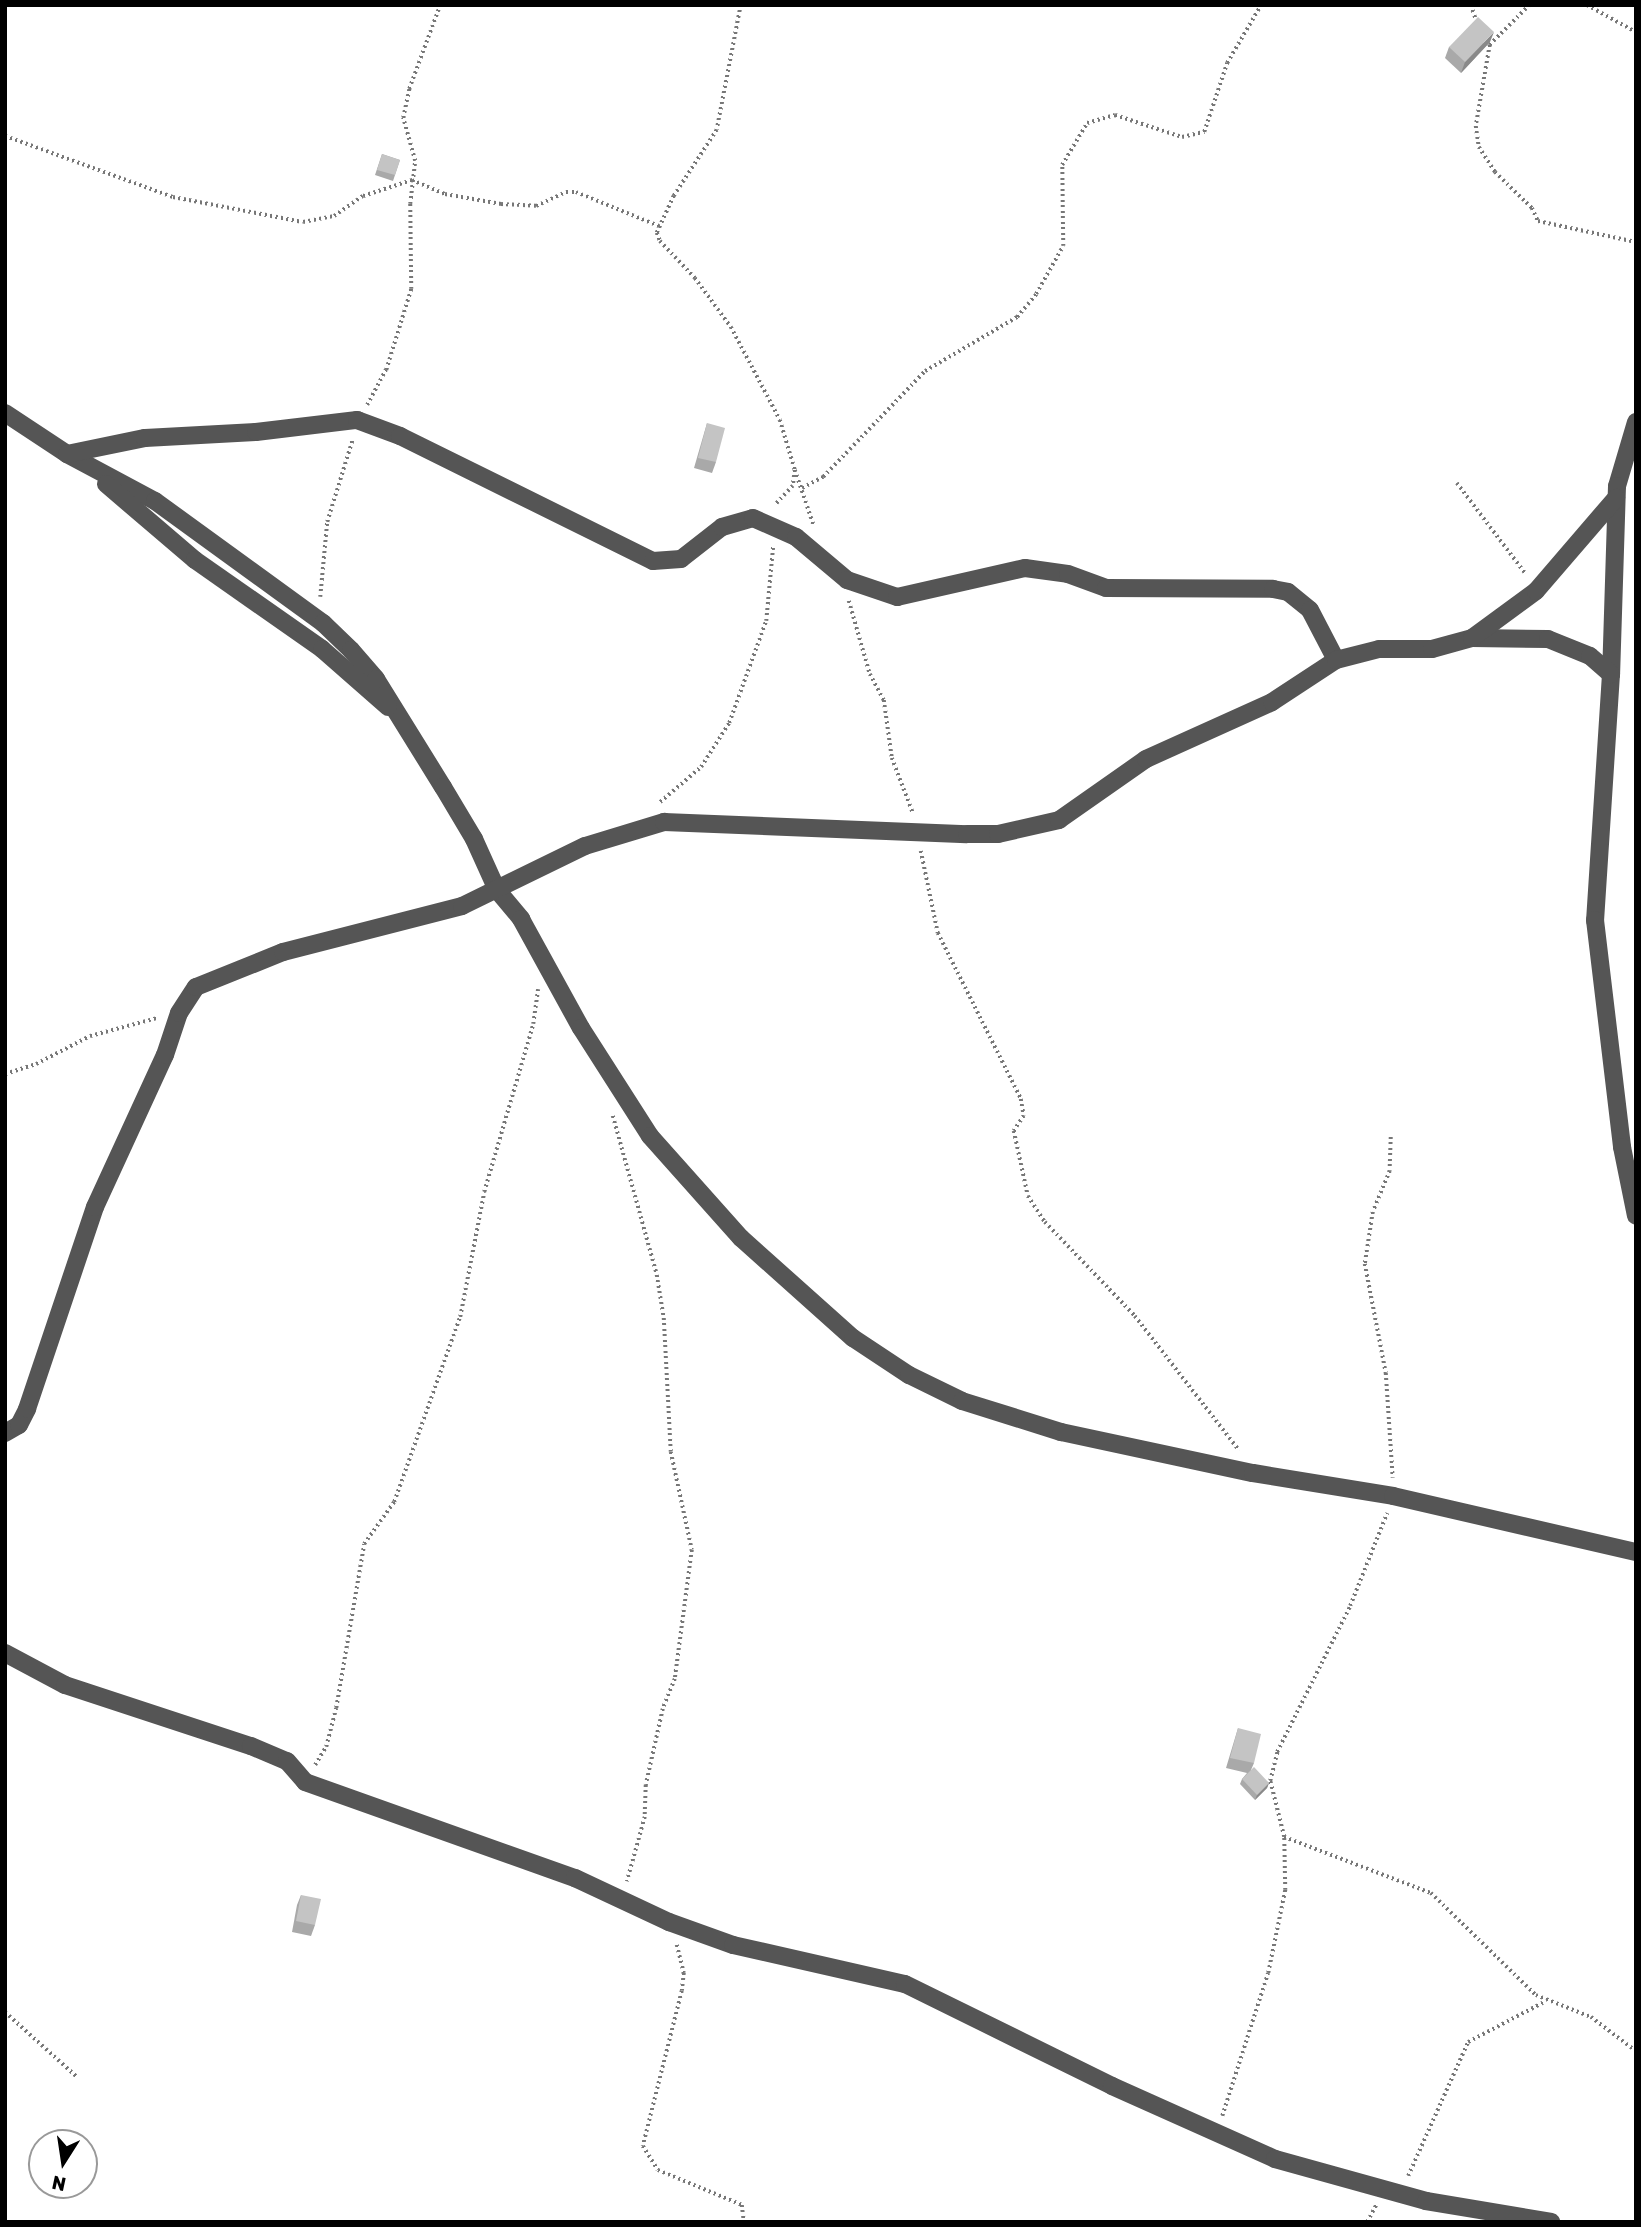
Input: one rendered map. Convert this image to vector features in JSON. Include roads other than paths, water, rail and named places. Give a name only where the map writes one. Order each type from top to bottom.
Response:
[{"type":"street","points":[[5,413],[67,454],[155,501],[323,623],[376,679],[474,839],[497,890],[522,919],[581,1028],[650,1136],[741,1238],[853,1338],[909,1375],[962,1401],[1061,1432],[1253,1473],[1393,1496],[1636,1552]]},
{"type":"street","points":[[67,454],[145,438],[256,432],[357,421],[400,436],[653,562],[681,559],[722,527],[753,518],[771,523],[814,549],[832,568],[860,587],[897,597],[1025,568],[1068,574],[1106,588],[1273,589],[1288,592],[1310,610],[1336,660]]},
{"type":"street","points":[[1636,422],[1623,457],[1616,498],[1611,674],[1595,920],[1622,1147],[1636,1216]]},
{"type":"street","points":[[67,454],[214,574],[322,649],[397,715]]},
{"type":"street","points":[[1472,638],[1536,591],[1572,555],[1616,498]]},
{"type":"street","points":[[5,1433],[19,1425],[27,1409],[95,1207],[184,1003],[196,986],[260,959],[463,906],[594,842],[664,822],[998,834],[1059,820],[1146,758],[1272,702],[1336,660],[1379,649],[1432,649],[1472,638],[1548,639],[1590,656],[1611,674]]},
{"type":"street","points":[[5,1653],[115,1705],[251,1746],[286,1761],[305,1782],[575,1878],[668,1922],[733,1944],[905,1984],[1275,2159],[1400,2194],[1551,2222]]}]
